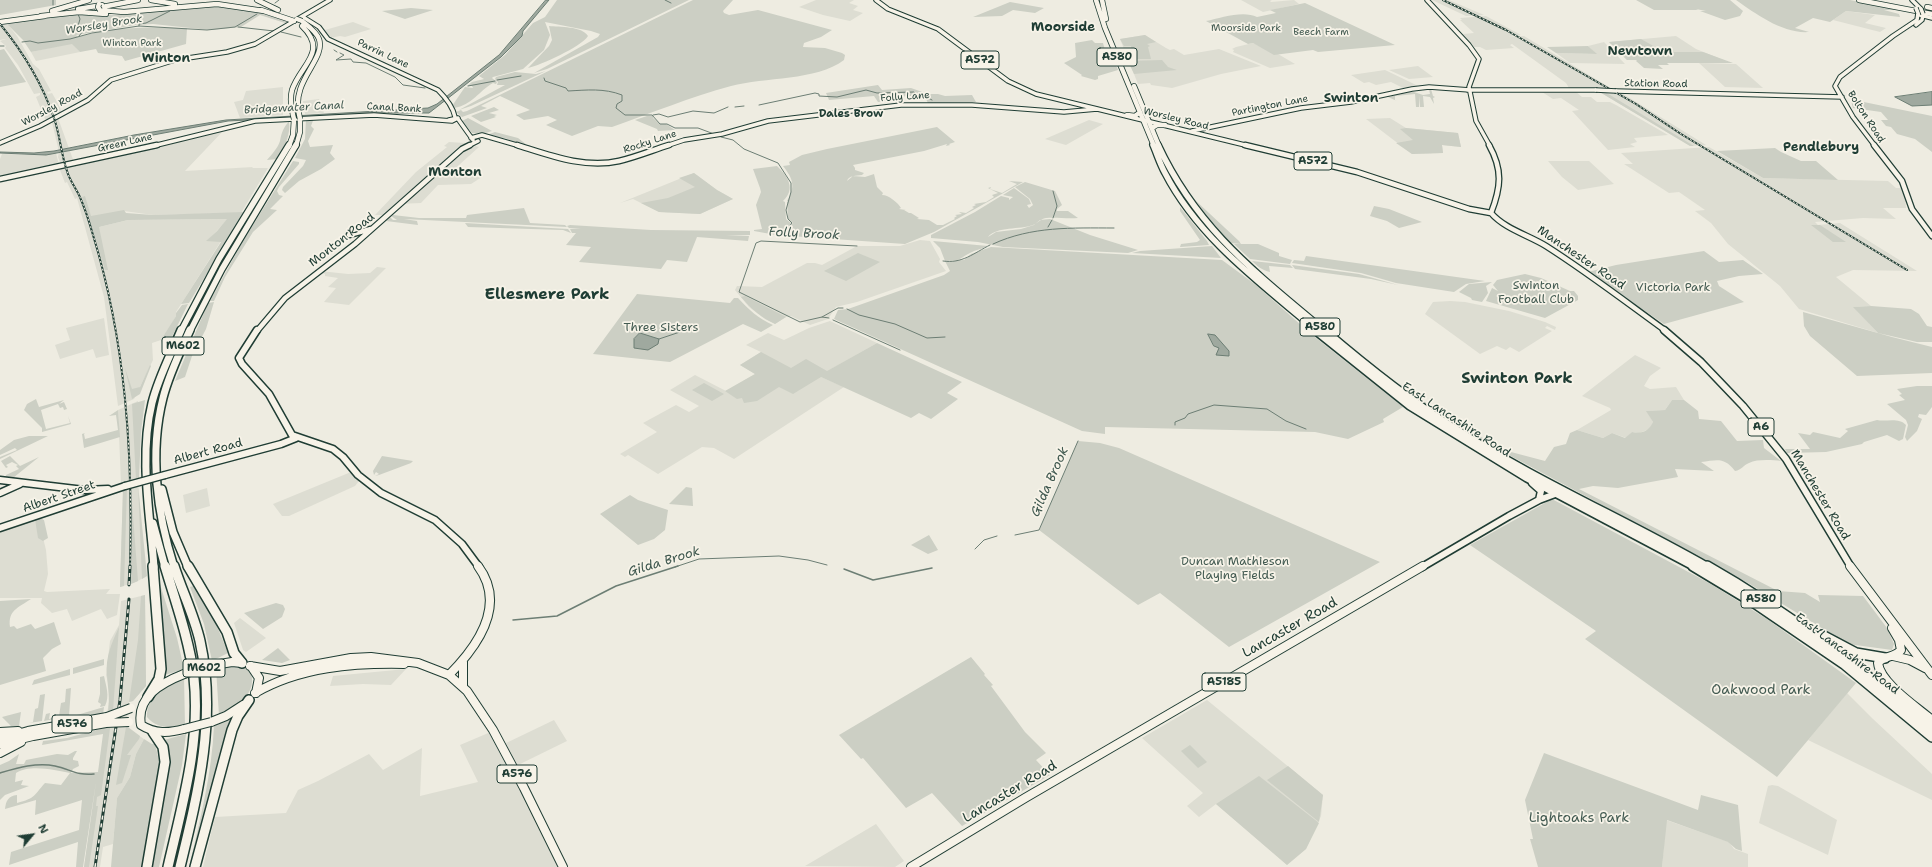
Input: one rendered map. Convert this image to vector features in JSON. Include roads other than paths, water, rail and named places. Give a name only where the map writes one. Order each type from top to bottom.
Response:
[{"type":"highway","points":[[0,21],[70,7],[89,0]]},
{"type":"highway","points":[[104,0],[97,7],[100,10],[114,12],[129,12],[198,5]]},
{"type":"highway","points":[[24,16],[124,0]]},
{"type":"highway","points":[[0,21],[132,0]]},
{"type":"highway","points":[[41,16],[138,0]]},
{"type":"highway","points":[[151,0],[179,4],[215,0]]},
{"type":"highway","name":"M602","points":[[228,0],[299,20],[310,32],[315,44],[313,54],[293,89],[291,103],[293,117],[292,139],[286,158],[216,278],[177,358],[161,406],[156,443],[161,474],[174,532],[183,558],[227,632],[233,650],[246,664]]},
{"type":"highway","name":"M602","points":[[146,699],[159,679],[161,672],[146,463],[148,422],[152,402],[161,376],[188,315],[207,280],[298,139],[300,117],[297,98],[299,89],[318,54],[320,47],[318,34],[313,29],[299,20],[257,0]]},
{"type":"highway","name":"East Lancashire Road","points":[[1096,0],[1101,20],[1165,173],[1179,196],[1202,227],[1238,260],[1392,394],[1467,443],[1527,478],[1695,567],[1756,604],[1844,664],[1932,737]]},
{"type":"highway","name":"East Lancashire Road","points":[[1102,0],[1106,20],[1172,173],[1185,195],[1238,260],[1397,390],[1452,428],[1566,493],[1700,562],[1755,594],[1843,656],[1932,729]]},
{"type":"highway","points":[[1859,0],[1932,14]]},
{"type":"highway","points":[[1868,0],[1932,14]]},
{"type":"highway","name":"M602","points":[[243,2],[291,16]]},
{"type":"highway","name":"M602","points":[[198,5],[227,4],[264,11]]},
{"type":"highway","points":[[0,21],[76,13],[124,14],[198,5]]},
{"type":"highway","points":[[1926,7],[1932,8]]},
{"type":"highway","points":[[1127,116],[1135,116],[1139,113]]},
{"type":"highway","points":[[1152,128],[1157,125],[1165,125]]},
{"type":"highway","name":"M602","points":[[161,474],[165,534],[175,570],[197,630],[206,681],[207,712],[205,756],[201,782],[180,867]]},
{"type":"highway","name":"M602","points":[[149,502],[166,573],[191,653],[194,686],[195,718],[191,760],[168,867]]},
{"type":"highway","points":[[1755,594],[1849,650],[1868,656],[1889,657]]},
{"type":"highway","points":[[195,867],[234,725],[252,697]]},
{"type":"highway","points":[[1912,719],[1932,740]]},
{"type":"highway","points":[[147,867],[165,762],[163,747],[153,732]]},
{"type":"main road","name":"Worsley Road","points":[[0,143],[40,126],[88,100],[106,83],[119,77],[175,60],[227,52],[249,46],[264,40],[330,0]]},
{"type":"main road","name":"Worsley Road","points":[[876,0],[893,11],[938,29],[1008,81],[1024,90],[1048,98],[1098,108],[1364,174],[1473,210],[1491,213]]},
{"type":"main road","points":[[1427,0],[1469,44],[1479,59],[1470,83],[1470,90],[1476,120],[1497,160],[1500,175],[1499,193],[1497,200],[1492,207],[1491,213]]},
{"type":"main road","points":[[1908,0],[1918,7],[1926,7]]},
{"type":"main road","points":[[1912,0],[1923,16]]},
{"type":"main road","points":[[1918,7],[1918,14],[1932,18]]},
{"type":"main road","name":"Bolton Road","points":[[1918,14],[1917,20],[1893,36],[1840,77],[1836,86],[1853,117],[1902,181],[1912,209],[1932,236]]},
{"type":"main road","name":"Bolton Road","points":[[1908,27],[1916,24],[1923,16]]},
{"type":"main road","name":"Parrin Lane","points":[[299,20],[319,27],[328,39],[434,88],[444,96],[452,111],[453,119]]},
{"type":"main road","name":"Partington Lane","points":[[1190,132],[1301,108],[1351,102],[1425,88],[1470,90]]},
{"type":"main road","name":"Station Road","points":[[1470,90],[1541,88],[1842,97]]},
{"type":"main road","points":[[1139,99],[1144,118],[1142,119]]},
{"type":"main road","name":"Folly Lane","points":[[715,136],[773,121],[904,105],[972,106],[1068,112],[1090,111],[1098,108]]},
{"type":"main road","name":"Canal Bank","points":[[253,121],[374,115],[438,120],[453,119]]},
{"type":"main road","points":[[453,119],[461,125],[471,139]]},
{"type":"main road","name":"Green Lane","points":[[0,179],[208,134],[253,121]]},
{"type":"main road","points":[[1150,121],[1147,125],[1152,143]]},
{"type":"main road","points":[[468,133],[477,135],[481,139]]},
{"type":"main road","points":[[471,139],[477,135]]},
{"type":"main road","name":"Rocky Lane","points":[[481,139],[496,139],[537,153],[590,162],[618,162],[684,140],[715,136]]},
{"type":"main road","points":[[471,139],[481,139]]},
{"type":"main road","name":"Monton Road","points":[[296,438],[290,433],[269,394],[238,358],[254,335],[285,298],[344,254],[466,146],[471,139]]},
{"type":"main road","name":"Monton Road","points":[[466,146],[481,139]]},
{"type":"main road","points":[[1473,210],[1492,207]]},
{"type":"main road","name":"Manchester Road","points":[[1491,213],[1498,221],[1562,256],[1689,349],[1743,406],[1783,455],[1805,488],[1840,551],[1892,624],[1931,673]]},
{"type":"main road","points":[[349,235],[376,226]]},
{"type":"main road","points":[[1452,428],[1553,492],[1566,493]]},
{"type":"main road","points":[[296,438],[333,449],[343,457],[358,475],[381,493],[434,520],[462,544],[482,571],[490,592],[490,607],[483,631],[463,662],[449,675]]},
{"type":"main road","name":"Albert Road","points":[[122,486],[161,474],[281,444],[296,438]]},
{"type":"main road","points":[[1527,478],[1541,492],[1539,499]]},
{"type":"main road","points":[[3,484],[23,483],[84,490],[122,486]]},
{"type":"main road","name":"Albert Street","points":[[0,493],[3,484],[23,483]]},
{"type":"main road","name":"Albert Street","points":[[0,528],[122,486]]},
{"type":"main road","points":[[80,501],[85,496],[84,490]]},
{"type":"main road","name":"Lancaster Road","points":[[911,867],[1038,790],[1539,499],[1544,500],[1553,492]]},
{"type":"main road","name":"Manchester Road","points":[[1892,624],[1892,629],[1901,647],[1900,652],[1879,662],[1878,665],[1881,675],[1932,720]]},
{"type":"main road","points":[[1889,657],[1910,660],[1931,673]]},
{"type":"main road","name":"A576","points":[[0,753],[22,741],[106,720],[146,699],[163,684],[184,674],[214,665],[232,662],[267,670],[282,671],[327,662],[360,658],[391,659],[417,664],[430,667],[449,675],[463,687],[490,724],[514,767],[563,867]]},
{"type":"main road","points":[[463,662],[463,687]]},
{"type":"main road","points":[[246,664],[257,672],[259,678],[252,697]]},
{"type":"main road","name":"A576","points":[[0,739],[38,730],[106,720],[129,722],[141,725],[153,732],[172,732],[218,720],[278,680],[316,670],[368,665],[417,664]]},
{"type":"main road","points":[[141,725],[140,710],[146,699]]},
{"type":"main road","name":"A576","points":[[0,732],[38,730]]},
{"type":"main road","name":"A576","points":[[0,744],[26,737],[55,733]]},
{"type":"waterway","points":[[53,0],[53,5]]},
{"type":"waterway","name":"Worsley Brook","points":[[275,3],[279,0]]},
{"type":"waterway","points":[[665,0],[671,3]]},
{"type":"waterway","points":[[139,26],[139,24],[146,23],[170,11]]},
{"type":"waterway","points":[[78,14],[80,19],[78,26],[83,31],[79,36]]},
{"type":"waterway","name":"Worsley Brook","points":[[139,26],[207,30],[235,27],[257,14]]},
{"type":"waterway","name":"Worsley Brook","points":[[22,42],[30,41],[38,43],[70,39],[92,33],[139,26]]},
{"type":"waterway","name":"Folly Brook","points":[[238,27],[274,31]]},
{"type":"waterway","name":"Folly Brook","points":[[281,32],[301,37]]},
{"type":"waterway","name":"Folly Brook","points":[[340,53],[344,55],[336,60],[351,59],[353,62],[366,63],[395,77],[403,85],[425,88]]},
{"type":"waterway","name":"Folly Brook","points":[[497,80],[521,76]]},
{"type":"waterway","name":"Folly Brook","points":[[544,78],[545,81],[566,88],[568,91],[602,90],[622,95],[622,101],[617,104],[616,108],[625,115],[652,115],[660,124],[667,124],[675,128],[698,128],[714,134]]},
{"type":"waterway","name":"Folly Brook","points":[[468,86],[495,81]]},
{"type":"waterway","points":[[759,105],[815,93],[819,94],[819,96],[837,97],[866,90],[877,93],[914,92],[917,95],[923,95],[932,100]]},
{"type":"waterway","points":[[735,107],[744,106]]},
{"type":"waterway","points":[[653,115],[659,114],[668,117],[693,111],[714,113],[728,107]]},
{"type":"waterway","name":"Folly Brook","points":[[721,137],[733,140],[744,149],[778,163],[791,183],[791,192],[786,210],[788,219],[792,223],[787,229],[795,231],[795,233]]},
{"type":"waterway","points":[[1053,191],[1057,206],[1053,218]]},
{"type":"waterway","name":"Folly Brook","points":[[1048,227],[1052,220]]},
{"type":"waterway","name":"Folly Brook","points":[[993,244],[1022,234],[1052,229],[1114,228]]},
{"type":"waterway","name":"Folly Brook","points":[[822,317],[800,322],[739,292],[756,243],[761,241],[857,246]]},
{"type":"waterway","name":"Folly Brook","points":[[943,261],[950,262],[962,259],[990,245]]},
{"type":"waterway","points":[[822,317],[838,308],[843,308]]},
{"type":"waterway","points":[[847,309],[859,315],[895,324],[927,338],[945,337]]},
{"type":"waterway","name":"Folly Brook","points":[[822,317],[829,318]]},
{"type":"waterway","name":"Folly Brook","points":[[833,320],[900,350]]},
{"type":"waterway","points":[[659,339],[695,327]]},
{"type":"waterway","points":[[1175,425],[1175,422],[1185,418],[1188,414],[1214,405],[1267,409],[1286,421],[1306,429]]},
{"type":"waterway","name":"Gilda Brook","points":[[1015,535],[1039,530],[1078,441]]},
{"type":"waterway","name":"Gilda Brook","points":[[975,549],[984,540],[997,536]]},
{"type":"waterway","name":"Gilda Brook","points":[[678,566],[699,559],[779,556],[808,560],[827,565]]},
{"type":"waterway","name":"Gilda Brook","points":[[513,620],[557,616],[616,586],[678,566]]},
{"type":"waterway","name":"Gilda Brook","points":[[844,569],[873,580],[932,568]]},
{"type":"waterway","name":"Gilda Brook","points":[[0,773],[34,765],[48,765],[83,774],[94,774]]},
{"type":"railway","points":[[1443,0],[1506,30],[1636,104],[1681,134],[1907,270]]},
{"type":"railway","points":[[0,24],[31,68],[44,92],[56,124],[68,174],[85,210],[104,275],[113,316],[125,399],[130,483],[130,567]]},
{"type":"railway","points":[[129,585],[130,566]]},
{"type":"railway","points":[[95,867],[120,700],[129,599]]},
{"type":"district","name":"Moorside","points":[[1063,28]]},
{"type":"district","name":"Newtown","points":[[1640,52]]},
{"type":"district","name":"Winton","points":[[166,59]]},
{"type":"district","name":"Swinton","points":[[1351,99]]},
{"type":"district","name":"Dales Brow","points":[[851,114]]},
{"type":"district","name":"Pendlebury","points":[[1821,148]]},
{"type":"district","name":"Monton","points":[[455,173]]},
{"type":"district","name":"Ellesmere Park","points":[[547,295]]},
{"type":"district","name":"Swinton Park","points":[[1517,379]]},
{"type":"park label","name":"Moorside Park","points":[[1246,28]]},
{"type":"park label","name":"Beech Farm","points":[[1321,32]]},
{"type":"park label","name":"Winton Park","points":[[132,43]]},
{"type":"park label","name":"Victoria Park","points":[[1673,288]]},
{"type":"park label","name":"Swinton Football Club","points":[[1536,293]]},
{"type":"park label","name":"Three Sisters","points":[[661,328]]},
{"type":"park label","name":"Duncan Mathieson Playing Fields","points":[[1235,569]]},
{"type":"park label","name":"Oakwood Park","points":[[1761,690]]},
{"type":"park label","name":"Lightoaks Park","points":[[1579,818]]},
{"type":"water label","name":"Bridgewater Canal","points":[[294,108]]}]
